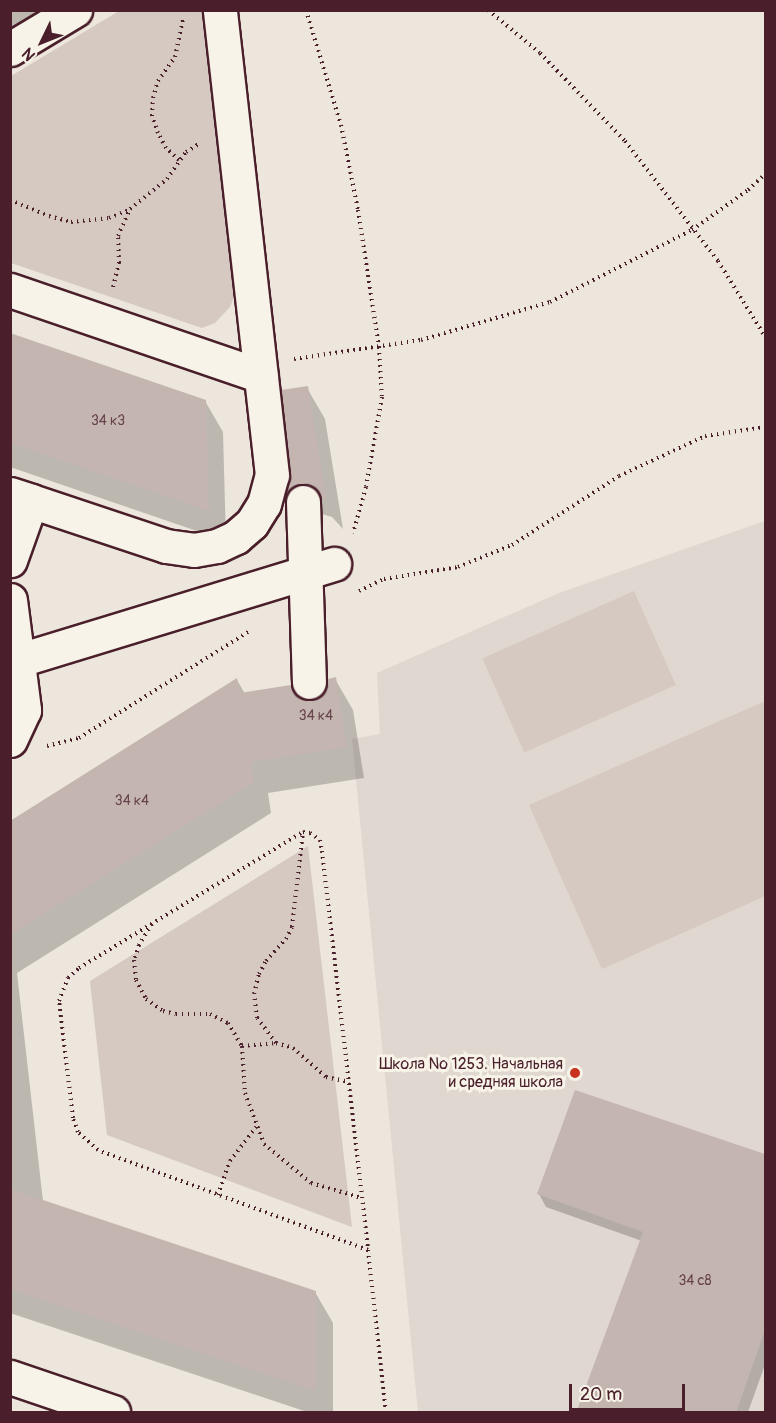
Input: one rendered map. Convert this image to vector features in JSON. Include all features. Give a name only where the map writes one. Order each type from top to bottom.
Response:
[{"type":"lane","points":[[10,50],[75,10]]},
{"type":"lane","points":[[10,560],[21,497],[166,546],[194,550],[217,546],[236,537],[252,523],[264,504],[272,475],[220,10]]},
{"type":"lane","points":[[10,290],[101,322],[260,368]]},
{"type":"lane","points":[[303,502],[324,569],[309,682]]},
{"type":"lane","points":[[14,661],[324,569]]},
{"type":"lane","points":[[10,600],[14,661],[24,710],[10,740]]},
{"type":"lane","points":[[10,1377],[113,1413]]},
{"type":"path","points":[[306,10],[340,125],[358,210],[379,347],[382,397],[366,487],[324,569],[361,591],[384,579],[458,567],[512,545],[619,476],[705,436],[765,427]]},
{"type":"path","points":[[488,10],[540,53],[625,141],[718,261],[765,338]]},
{"type":"path","points":[[179,160],[166,148],[152,116],[153,98],[158,81],[176,57],[181,21],[187,11]]},
{"type":"path","points":[[10,200],[49,216],[71,222],[109,218],[130,209],[167,179],[179,160],[194,146],[205,142],[234,139]]},
{"type":"path","points":[[260,368],[421,340],[550,302],[692,230],[748,190],[765,173]]},
{"type":"path","points":[[101,322],[117,274],[118,236],[130,209]]},
{"type":"path","points":[[369,576],[374,584]]},
{"type":"path","points":[[44,746],[79,738],[257,626]]},
{"type":"path","points":[[276,1043],[266,1033],[257,1018],[254,994],[259,974],[266,961],[286,939],[292,927],[303,832]]},
{"type":"path","points":[[368,1250],[98,1150],[78,1132],[73,1118],[59,1001],[62,987],[68,978],[80,968],[303,832],[310,833],[320,840],[322,851],[349,1082],[368,1250],[386,1413]]},
{"type":"path","points":[[153,923],[139,945],[134,960],[136,980],[146,999],[163,1011],[176,1014],[210,1014],[228,1023],[242,1046],[246,1093],[256,1127],[264,1144],[311,1183],[362,1198]]},
{"type":"path","points":[[242,1046],[276,1043],[299,1051],[326,1077],[349,1082]]},
{"type":"path","points":[[218,1195],[230,1161],[256,1127]]},
{"type":"shaded area","points":[[119,11],[204,11],[235,282],[234,297],[230,307],[215,323],[202,328],[11,263],[11,76]]},
{"type":"shaded area","name":"Школа № 1253. Начальная и средняя школа","points":[[765,521],[765,1412],[418,1412],[352,739],[380,734],[377,673],[559,593]]},
{"type":"shaded area","points":[[634,591],[676,685],[524,753],[482,659]]},
{"type":"shaded area","points":[[765,701],[765,896],[602,969],[529,805]]},
{"type":"shaded area","points":[[308,846],[352,1227],[107,1135],[90,981]]},
{"type":"building","points":[[10,333],[206,400],[209,511],[10,443]]},
{"type":"building","points":[[308,386],[326,498],[321,499],[312,486],[303,483],[294,486],[286,494],[291,473],[281,390]]},
{"type":"building","points":[[336,677],[347,747],[251,762],[254,782],[10,935],[10,821],[237,678],[240,693],[291,685],[300,698],[309,701],[318,698],[325,691],[328,679]]},
{"type":"building","points":[[575,1090],[765,1154],[765,1330],[736,1413],[576,1413],[643,1232],[537,1194]]},
{"type":"building","points":[[10,1189],[316,1291],[316,1391],[10,1289]]},
{"type":"place","name":"Школа № 1253. Начальная и средняя школа","points":[[575,1073]]}]
